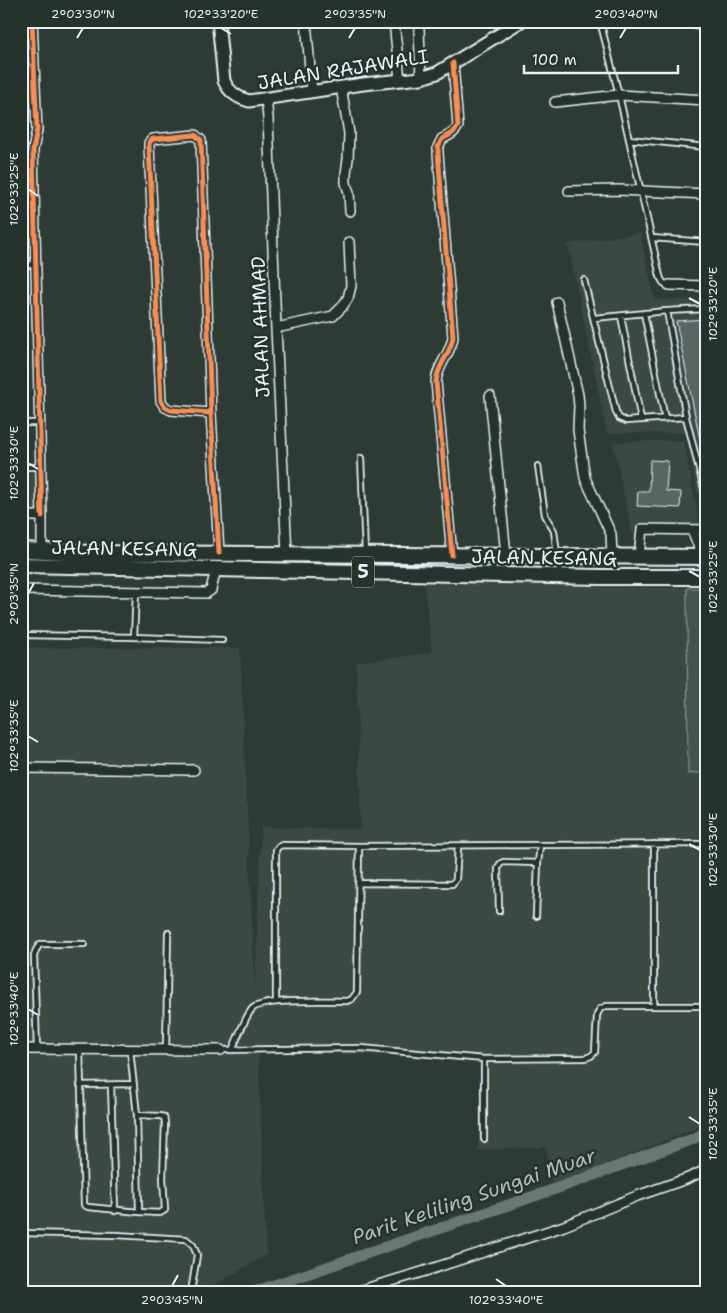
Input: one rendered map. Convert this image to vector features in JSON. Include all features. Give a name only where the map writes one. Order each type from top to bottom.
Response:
[{"type":"main road","name":"JALAN KESANG","points":[[21,550],[92,553],[704,557]]},
{"type":"main road","name":"JALAN KESANG","points":[[21,565],[216,571],[706,577]]},
{"type":"street","points":[[32,21],[37,130],[33,150],[42,550]]},
{"type":"street","name":"JALAN RAJAWALI","points":[[218,21],[224,81],[227,88],[241,99],[249,101],[342,87],[421,78],[437,73],[521,21]]},
{"type":"street","points":[[306,21],[312,92]]},
{"type":"street","points":[[394,21],[400,80]]},
{"type":"street","points":[[670,21],[706,22]]},
{"type":"street","points":[[419,29],[421,78]]},
{"type":"street","points":[[452,555],[436,375],[452,342],[438,153],[442,139],[450,136],[458,126],[453,63]]},
{"type":"street","points":[[342,87],[349,133],[346,183],[350,193],[350,211]]},
{"type":"street","points":[[555,102],[619,95],[706,100]]},
{"type":"street","name":"JALAN AHMAD","points":[[266,98],[287,554]]},
{"type":"street","points":[[211,413],[171,410],[161,401],[149,146],[150,140],[153,139],[195,135],[201,140],[211,413],[219,553]]},
{"type":"street","points":[[569,191],[604,190],[706,194]]},
{"type":"street","points":[[276,328],[333,316],[342,307],[348,298],[351,286],[350,242]]},
{"type":"street","points":[[669,285],[706,286]]},
{"type":"street","points":[[557,302],[578,395],[578,430],[585,478],[611,534],[612,556]]},
{"type":"street","points":[[490,396],[506,555]]},
{"type":"street","points":[[21,516],[42,516]]},
{"type":"street","points":[[639,556],[642,529],[706,530]]},
{"type":"street","points":[[692,530],[704,557]]},
{"type":"street","points":[[21,590],[207,593],[211,590],[216,571]]},
{"type":"street","points":[[21,768],[194,770]]},
{"type":"street","points":[[21,1049],[221,1050]]},
{"type":"street","points":[[355,1292],[564,1226],[706,1170]]},
{"type":"lane","points":[[600,21],[662,282],[669,285]]},
{"type":"lane","points":[[629,139],[706,148]]},
{"type":"lane","points":[[652,238],[706,242]]},
{"type":"lane","points":[[21,266],[36,264]]},
{"type":"lane","points":[[584,280],[619,418],[626,421],[686,417]]},
{"type":"lane","points":[[594,318],[706,309]]},
{"type":"lane","points":[[667,311],[686,417],[706,497]]},
{"type":"lane","points":[[644,313],[665,419]]},
{"type":"lane","points":[[620,316],[641,420]]},
{"type":"lane","points":[[21,423],[40,424]]},
{"type":"lane","points":[[361,458],[365,554]]},
{"type":"lane","points":[[538,466],[545,515],[554,531],[557,556]]},
{"type":"lane","points":[[21,467],[41,467]]},
{"type":"lane","points":[[134,637],[136,592]]},
{"type":"lane","points":[[21,635],[222,640]]},
{"type":"lane","points":[[654,844],[654,1006]]},
{"type":"lane","points":[[276,1002],[276,850],[278,846],[706,844]]},
{"type":"lane","points":[[536,916],[540,845]]},
{"type":"lane","points":[[232,1050],[252,1008],[257,1005],[276,1002],[347,1001],[355,996],[357,992],[359,846]]},
{"type":"lane","points":[[358,883],[452,884],[456,879],[458,846]]},
{"type":"lane","points":[[498,911],[498,868],[500,864],[503,862],[538,863]]},
{"type":"lane","points":[[166,1050],[168,933]]},
{"type":"lane","points":[[37,1049],[34,956],[36,950],[40,944],[84,944]]},
{"type":"lane","points":[[221,1050],[361,1048],[484,1059],[585,1058],[595,1052],[597,1015],[600,1009],[606,1006],[706,1006]]},
{"type":"lane","points":[[80,1050],[84,1205],[115,1211],[160,1213],[165,1210],[164,1117],[137,1114]]},
{"type":"lane","points":[[130,1050],[137,1114],[139,1212]]},
{"type":"lane","points":[[484,1059],[484,1139]]},
{"type":"lane","points":[[80,1085],[134,1084]]},
{"type":"lane","points":[[111,1085],[115,1211]]},
{"type":"lane","points":[[21,1233],[186,1239],[193,1245],[197,1255],[191,1292]]},
{"type":"shaded area","points":[[640,233],[655,300],[706,300],[706,540],[686,433],[607,433],[568,244]]},
{"type":"shaded area","points":[[684,440],[701,534],[632,533],[613,442]]},
{"type":"shaded area","points":[[21,464],[37,464],[39,520],[21,519]]},
{"type":"shaded area","points":[[424,583],[687,588],[688,773],[706,772],[706,1124],[552,1186],[546,1147],[478,1150],[481,1060],[258,1050],[266,1255],[202,1292],[21,1292],[21,648],[240,648],[255,990],[261,827],[361,830],[356,662],[432,653]]},
{"type":"shaded area","points":[[687,588],[706,588],[706,772],[688,774]]},
{"type":"building","points":[[706,319],[706,449],[702,450],[676,321]]},
{"type":"building","points":[[650,460],[668,461],[666,491],[681,492],[680,508],[637,506],[638,491],[649,491]]},
{"type":"waterway","name":"Parit Keliling Sungai Muar","points":[[254,1292],[561,1187],[693,1139],[706,1132]]},
{"type":"cycle path","points":[[32,21],[37,130],[33,150],[42,516]]},
{"type":"cycle path","points":[[452,555],[436,382],[453,337],[438,153],[438,147],[442,139],[453,133],[458,126],[453,63]]},
{"type":"cycle path","points":[[211,413],[171,410],[165,407],[161,401],[149,146],[153,139],[195,135],[201,140],[211,413],[219,553]]}]
